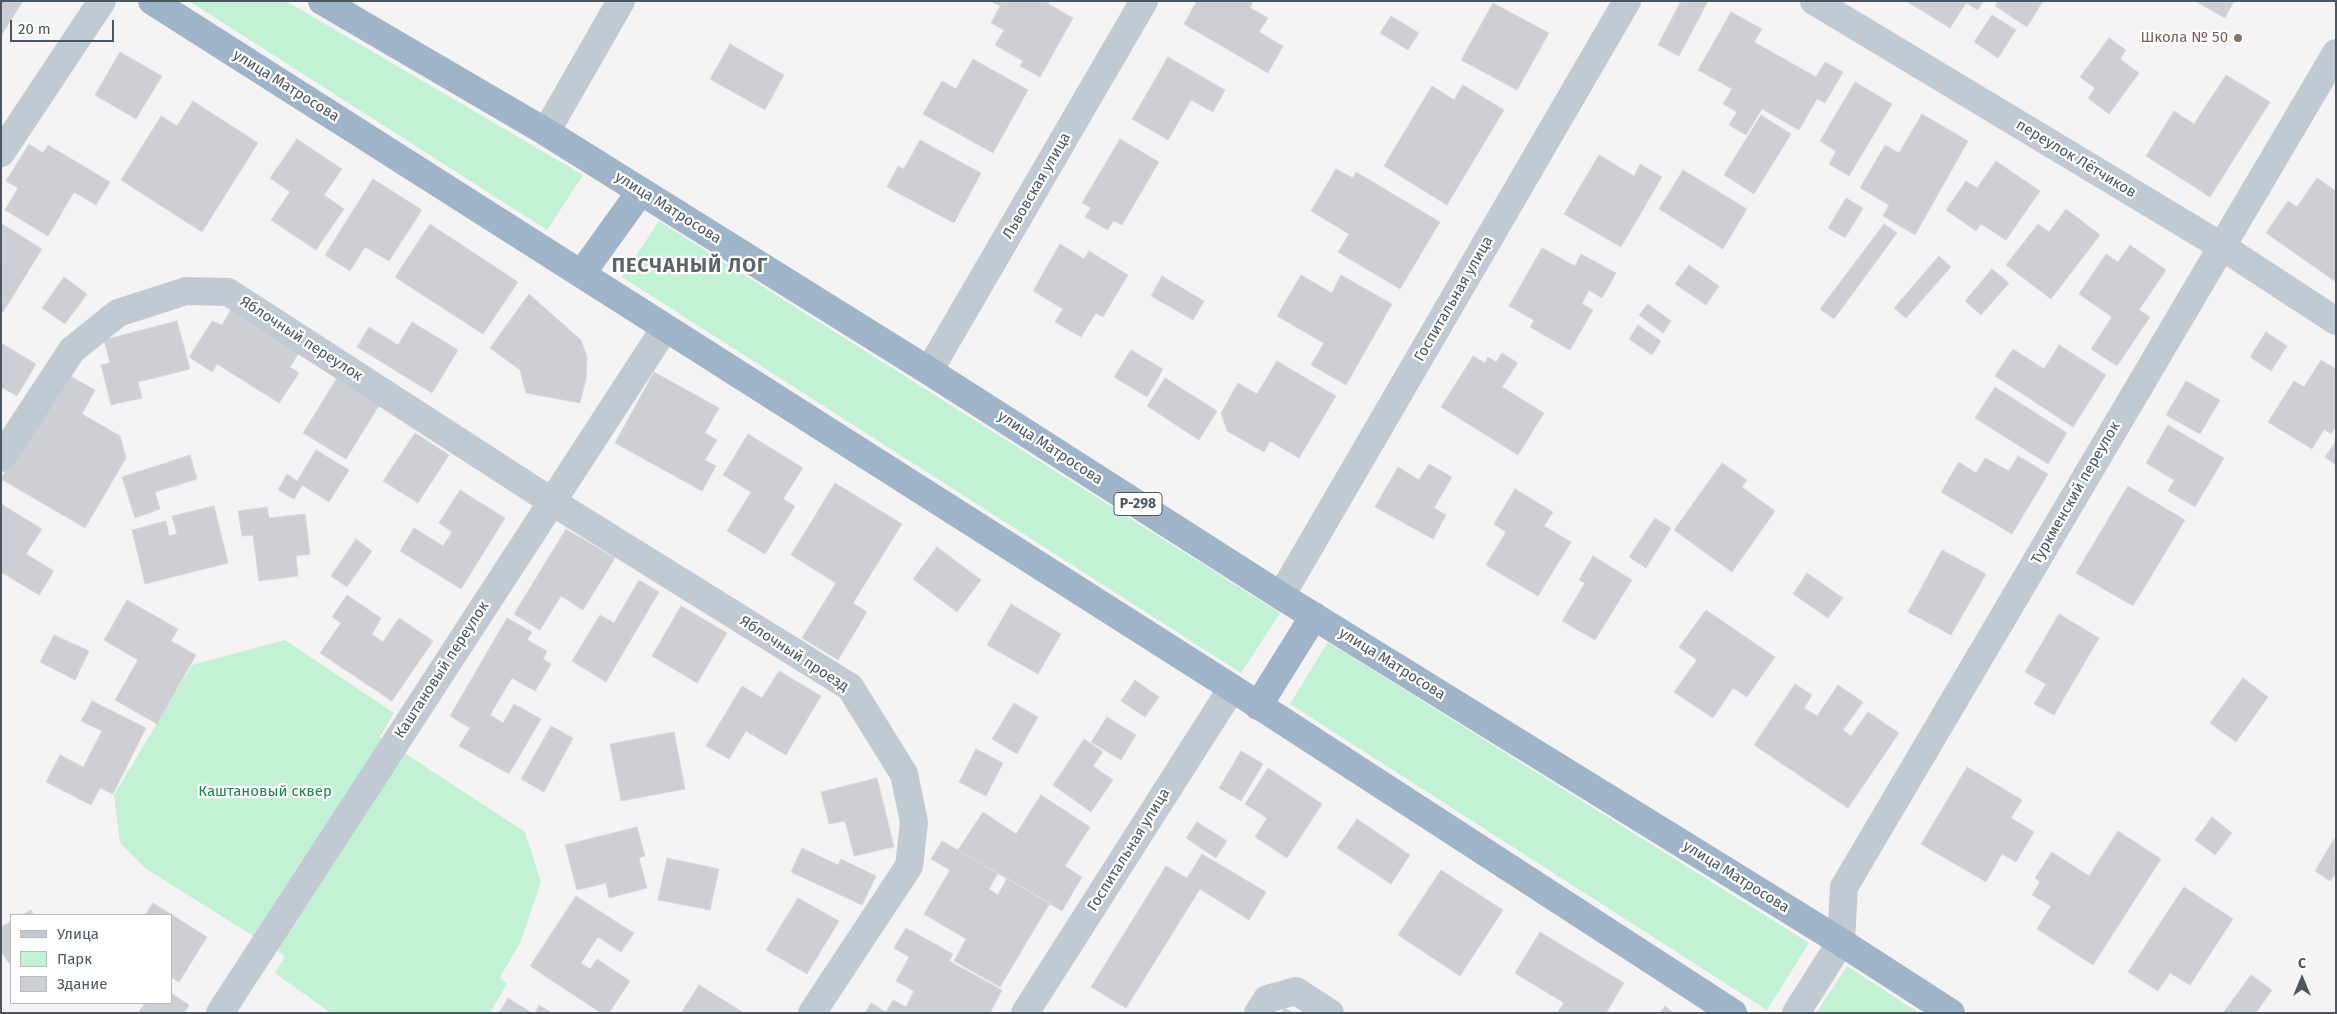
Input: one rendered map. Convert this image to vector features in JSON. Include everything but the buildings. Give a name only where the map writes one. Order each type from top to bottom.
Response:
[{"type":"highway","name":"улица Матросова","points":[[152,1],[1232,688],[1733,1013]]},
{"type":"highway","name":"улица Матросова","points":[[322,1],[546,132],[641,191],[929,371],[1281,596],[1841,942],[1950,1013]]},
{"type":"highway","points":[[582,273],[641,191]]},
{"type":"highway","points":[[1258,706],[1314,616]]},
{"type":"street","points":[[1,153],[102,1]]},
{"type":"street","points":[[546,132],[621,1]]},
{"type":"street","name":"Львовская улица","points":[[929,371],[1144,1]]},
{"type":"street","name":"Госпитальная улица","points":[[1281,596],[1627,1]]},
{"type":"street","name":"переулок Лётчиков","points":[[1814,1],[2221,246],[2336,321]]},
{"type":"street","name":"Туркменский переулок","points":[[1841,942],[1844,887],[2336,53]]},
{"type":"street","name":"Яблочный переулок","points":[[1,458],[72,350],[118,313],[186,291],[228,292],[551,501]]},
{"type":"street","name":"Каштановый переулок","points":[[220,1013],[665,328]]},
{"type":"street","name":"Яблочный проезд","points":[[551,501],[850,687],[904,774],[914,822],[909,866],[812,1013]]},
{"type":"street","name":"Госпитальная улица","points":[[1025,1013],[1232,688]]},
{"type":"street","points":[[1796,1013],[1841,942]]},
{"type":"street","points":[[1258,1013],[1267,999],[1296,991],[1330,1013]]},
{"type":"green space","points":[[189,1],[286,1],[583,175],[547,230]]},
{"type":"green space","points":[[659,221],[1280,613],[1241,673],[622,277]]},
{"type":"green space","name":"Каштановый сквер","points":[[285,640],[394,713],[380,737],[525,832],[541,882],[520,943],[500,977],[507,984],[490,1013],[331,1013],[275,973],[285,956],[145,868],[120,843],[114,795],[192,665]]},
{"type":"green space","points":[[1328,642],[1809,943],[1767,1010],[1290,704]]},
{"type":"green space","points":[[1847,966],[1919,1013],[1816,1013]]},
{"type":"place","name":"Школа № 50","points":[[2238,38]]},
{"type":"district","name":"ПЕСЧАНЫЙ ЛОГ","points":[[690,266]]}]
